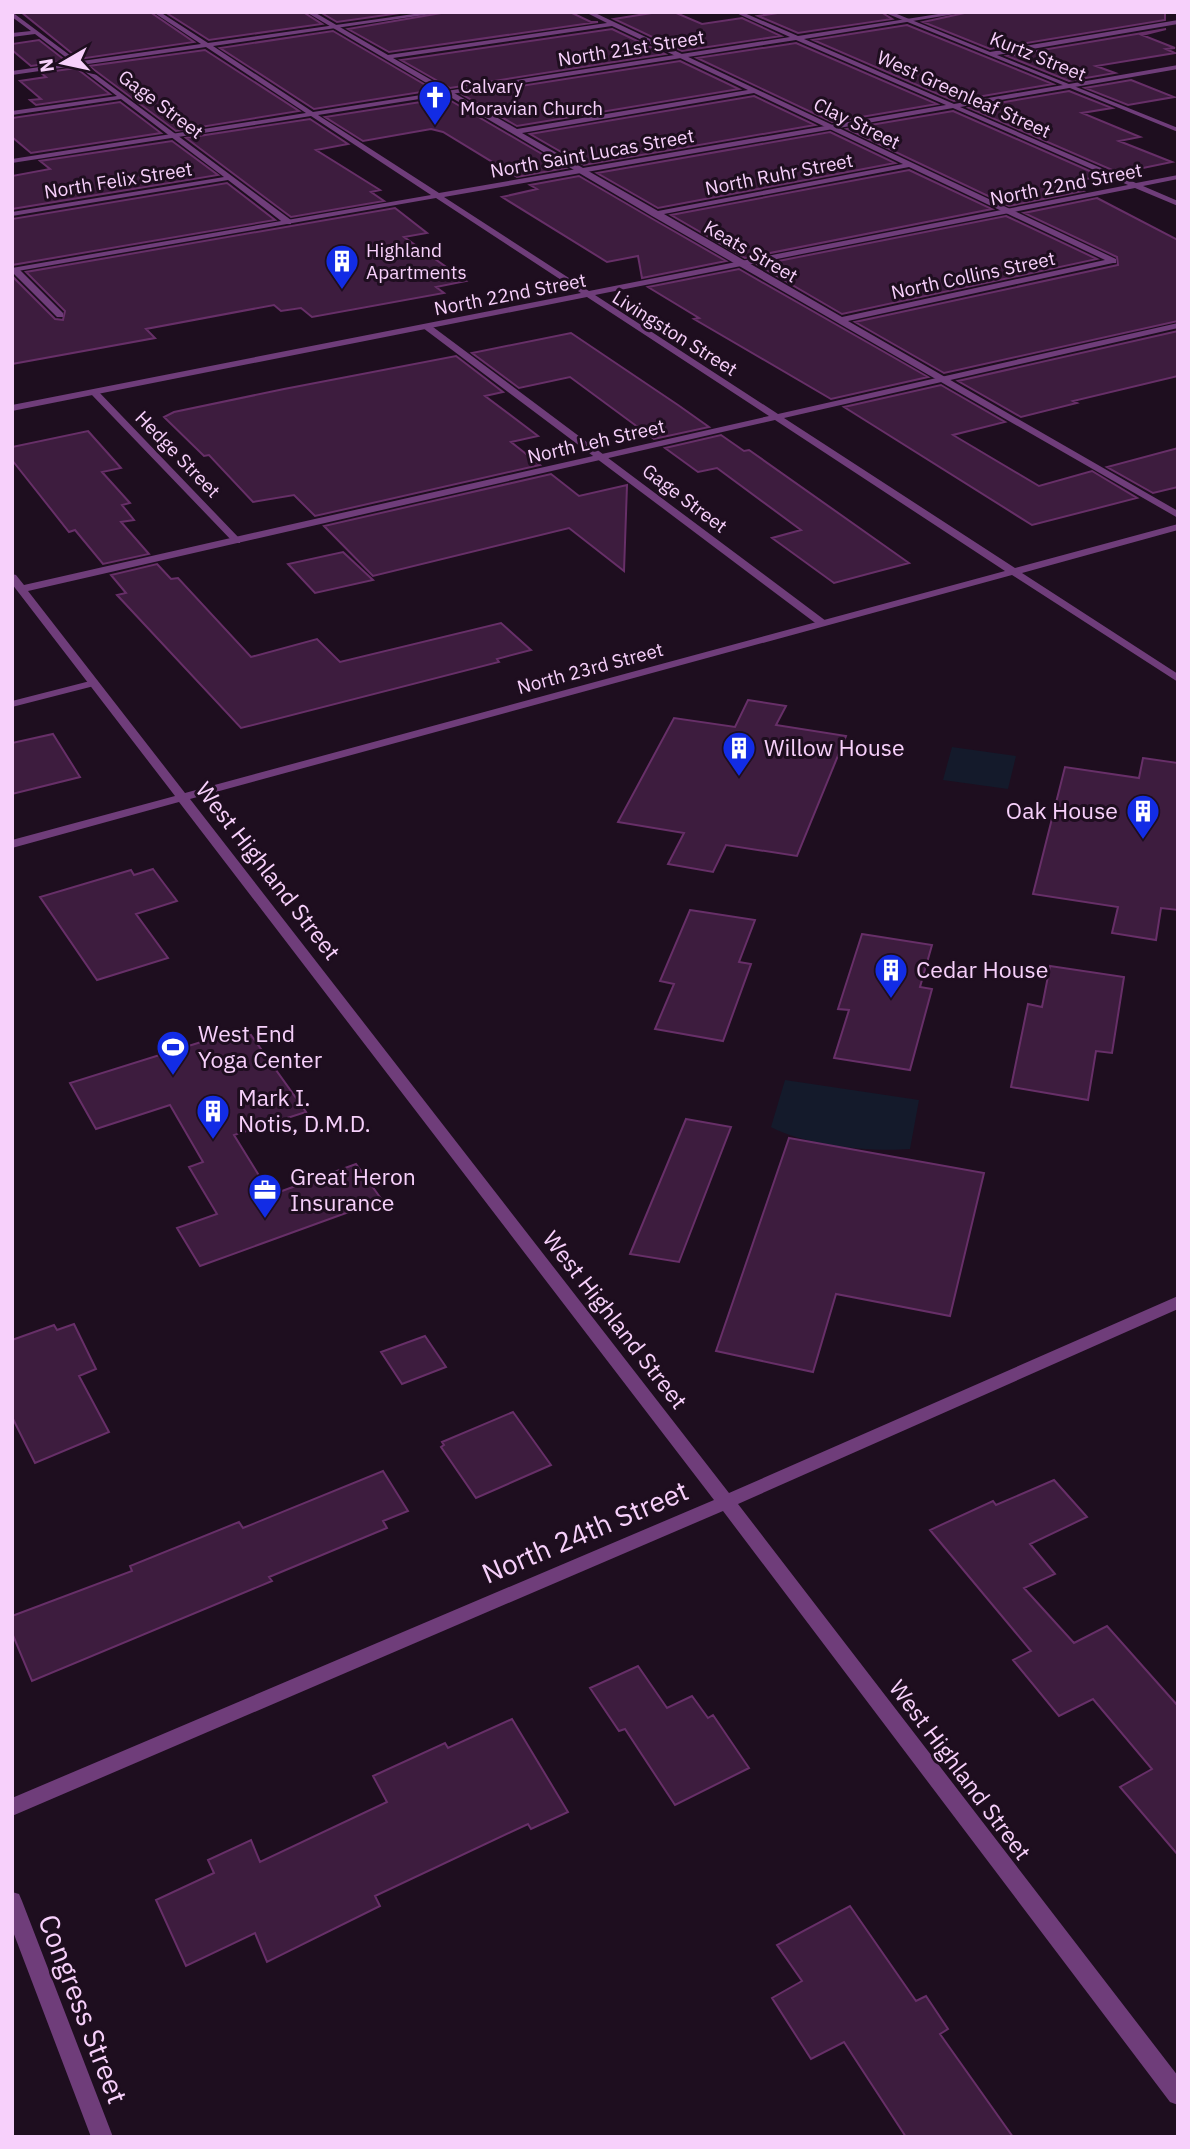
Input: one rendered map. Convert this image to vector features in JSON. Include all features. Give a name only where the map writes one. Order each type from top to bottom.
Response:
[{"type":"street","name":"Livingston Street","points":[[156,12],[1178,679]]},
{"type":"street","name":"Keats Street","points":[[309,12],[1178,515]]},
{"type":"street","points":[[12,72],[442,12]]},
{"type":"street","name":"Clay Street","points":[[588,12],[1113,261]]},
{"type":"street","name":"West Greenleaf Street","points":[[737,12],[1178,204]]},
{"type":"street","name":"Kurtz Street","points":[[886,12],[1178,130]]},
{"type":"street","name":"North 21st Street","points":[[12,161],[964,12]]},
{"type":"street","points":[[1165,12],[1178,16]]},
{"type":"street","name":"Gage Street","points":[[12,14],[288,222]]},
{"type":"street","points":[[989,54],[1178,22]]},
{"type":"street","points":[[388,57],[613,24]]},
{"type":"street","points":[[12,36],[36,32]]},
{"type":"street","name":"North Saint Lucas Street","points":[[14,270],[1178,67]]},
{"type":"street","points":[[514,132],[754,91]]},
{"type":"street","points":[[12,113],[122,97]]},
{"type":"street","points":[[1154,120],[1166,118]]},
{"type":"street","name":"North Ruhr Street","points":[[655,214],[909,165]]},
{"type":"street","name":"North 22nd Street","points":[[12,408],[1178,177]]},
{"type":"street","name":"North Felix Street","points":[[12,214],[230,178]]},
{"type":"street","name":"North Collins Street","points":[[839,320],[1113,261]]},
{"type":"street","points":[[14,270],[60,315]]},
{"type":"street","name":"North Leh Street","points":[[17,583],[237,541],[1178,325]]},
{"type":"street","name":"Gage Street","points":[[426,326],[822,623]]},
{"type":"street","name":"Hedge Street","points":[[94,392],[237,541]]},
{"type":"street","name":"North 23rd Street","points":[[12,844],[1178,527]]},
{"type":"street","name":"West Highland Street","points":[[17,583],[726,1502],[1178,2094]]},
{"type":"street","points":[[12,704],[94,683]]},
{"type":"street","name":"North 24th Street","points":[[12,1807],[726,1502],[1178,1302]]},
{"type":"street","name":"Congress Street","points":[[12,1901],[102,2137]]},
{"type":"shaded area","points":[[952,747],[1016,756],[1008,789],[943,780]]},
{"type":"shaded area","points":[[785,1080],[919,1100],[910,1149],[876,1150],[820,1143],[771,1127]]},
{"type":"building","points":[[21,12],[150,12],[194,42],[79,59]]},
{"type":"building","points":[[165,12],[303,12],[322,24],[209,40]]},
{"type":"building","points":[[320,12],[407,12],[337,22]]},
{"type":"building","points":[[447,12],[570,12],[591,22],[598,22],[389,52],[348,29]]},
{"type":"building","points":[[674,12],[702,24],[742,18],[781,36],[682,51],[614,19]]},
{"type":"building","points":[[784,12],[881,12],[892,19],[798,33],[758,16]]},
{"type":"building","points":[[969,12],[1165,12],[1165,20],[990,49],[923,22]]},
{"type":"building","points":[[907,25],[1053,84],[954,101],[813,40]]},
{"type":"building","points":[[612,29],[665,54],[450,88],[401,60]]},
{"type":"building","points":[[1166,29],[1142,35],[1175,48],[1166,49],[1175,53],[1096,66],[1115,73],[1069,81],[1007,56]]},
{"type":"building","points":[[333,31],[434,90],[314,109],[220,48]]},
{"type":"building","points":[[39,40],[66,61],[31,66],[12,50],[12,44]]},
{"type":"building","points":[[796,43],[937,104],[832,122],[697,58]]},
{"type":"building","points":[[205,50],[299,111],[176,131],[89,66]]},
{"type":"building","points":[[680,61],[739,89],[517,126],[463,95]]},
{"type":"building","points":[[76,68],[110,94],[36,105],[30,100],[41,99],[20,81],[46,77],[41,73]]},
{"type":"building","points":[[1131,80],[1174,97],[1128,105],[1085,88]]},
{"type":"building","points":[[1069,91],[1112,108],[1082,113],[1140,137],[1119,141],[1172,162],[1119,173],[969,108]]},
{"type":"building","points":[[754,96],[815,125],[584,165],[530,134]]},
{"type":"building","points":[[446,98],[566,168],[517,177],[443,132],[431,129],[363,141],[325,117]]},
{"type":"building","points":[[120,102],[161,133],[31,153],[12,137],[12,118]]},
{"type":"building","points":[[953,111],[1101,176],[1067,183],[1083,191],[1009,206],[847,129]]},
{"type":"building","points":[[310,119],[348,144],[316,150],[380,190],[371,192],[384,201],[291,217],[186,138]]},
{"type":"building","points":[[830,132],[895,163],[658,208],[597,173]]},
{"type":"building","points":[[172,141],[218,175],[12,209],[12,176],[50,169],[40,161]]},
{"type":"building","points":[[909,170],[992,209],[745,258],[671,215]]},
{"type":"building","points":[[579,176],[726,261],[642,278],[638,256],[607,262],[502,197],[537,189],[530,185]]},
{"type":"building","points":[[227,183],[275,220],[12,265],[12,219]]},
{"type":"building","points":[[1097,198],[1178,240],[1178,321],[944,373],[855,322],[1118,265],[1117,257],[1024,213]]},
{"type":"building","points":[[395,208],[427,233],[404,237],[466,281],[436,287],[444,293],[312,317],[301,308],[281,311],[274,305],[146,329],[155,338],[12,364],[12,276],[55,319],[63,320],[65,311],[26,272]]},
{"type":"building","points":[[1006,216],[1097,259],[842,314],[758,265]]},
{"type":"building","points":[[739,269],[928,377],[831,399],[694,319],[699,318],[648,287]]},
{"type":"building","points":[[1178,331],[1178,376],[1073,401],[1077,403],[1021,417],[958,381]]},
{"type":"building","points":[[571,333],[709,427],[654,439],[570,377],[519,388],[472,353]]},
{"type":"building","points":[[456,356],[503,392],[485,396],[538,436],[511,442],[540,465],[315,516],[294,495],[253,502],[209,455],[204,456],[164,417],[174,412],[284,389]]},
{"type":"building","points":[[941,385],[1005,422],[953,435],[1039,486],[1092,471],[1137,498],[1032,525],[844,407]]},
{"type":"building","points":[[88,431],[121,468],[102,472],[130,503],[122,505],[134,520],[121,522],[149,554],[103,564],[75,530],[69,532],[12,460],[12,447]]},
{"type":"building","points":[[721,435],[744,451],[749,450],[909,563],[834,583],[772,538],[801,530],[717,468],[698,472],[665,448]]},
{"type":"building","points":[[1178,448],[1178,487],[1153,493],[1107,467]]},
{"type":"building","points":[[551,474],[579,496],[627,485],[624,571],[569,528],[373,576],[324,526]]},
{"type":"building","points":[[343,552],[373,580],[315,593],[288,564]]},
{"type":"building","points":[[157,564],[171,579],[178,578],[251,657],[317,639],[340,662],[501,623],[531,650],[497,659],[499,662],[241,728],[117,595],[126,593],[111,575]]},
{"type":"building","name":"Willow House","points":[[748,700],[786,706],[776,725],[846,736],[797,856],[726,845],[713,872],[668,864],[684,833],[618,822],[674,718],[735,727]]},
{"type":"building","points":[[53,734],[80,777],[12,794],[12,743]]},
{"type":"building","name":"Oak House","points":[[1143,758],[1178,763],[1178,910],[1161,908],[1156,940],[1112,933],[1118,907],[1033,894],[1065,767],[1139,778]]},
{"type":"building","points":[[153,869],[177,901],[136,914],[168,958],[97,980],[40,897],[131,870],[134,875]]},
{"type":"building","points":[[690,910],[755,920],[739,962],[751,964],[723,1041],[655,1029],[674,984],[660,981]]},
{"type":"building","points":[[862,934],[932,945],[920,987],[932,989],[910,1070],[834,1058],[849,1010],[838,1009]]},
{"type":"building","points":[[1050,966],[1124,977],[1112,1053],[1096,1051],[1088,1100],[1011,1087],[1028,1004],[1042,1007]]},
{"type":"building","points":[[246,1028],[306,1112],[234,1135],[271,1195],[356,1164],[382,1200],[200,1266],[177,1228],[217,1214],[189,1167],[203,1162],[170,1105],[96,1129],[70,1083]]},
{"type":"building","points":[[686,1119],[731,1127],[679,1262],[630,1254]]},
{"type":"building","points":[[789,1138],[984,1173],[950,1316],[836,1294],[813,1372],[716,1351]]},
{"type":"building","points":[[74,1324],[96,1369],[79,1376],[109,1432],[35,1463],[12,1417],[12,1340],[54,1325],[57,1330]]},
{"type":"building","points":[[425,1336],[446,1367],[402,1384],[381,1352]]},
{"type":"building","points":[[513,1412],[551,1465],[476,1498],[441,1447],[444,1445],[442,1442]]},
{"type":"building","points":[[383,1471],[408,1511],[383,1521],[387,1528],[269,1577],[272,1581],[32,1681],[12,1633],[12,1616],[132,1571],[130,1566],[239,1522],[243,1528]]},
{"type":"building","points":[[1054,1480],[1087,1517],[1030,1544],[1055,1574],[1024,1588],[1074,1643],[1107,1626],[1178,1706],[1178,1855],[1120,1787],[1152,1769],[1093,1699],[1059,1716],[1013,1660],[1031,1651],[930,1530],[993,1501],[996,1505]]},
{"type":"building","points":[[638,1666],[667,1708],[692,1696],[708,1718],[713,1715],[749,1768],[675,1805],[625,1729],[619,1731],[590,1688]]},
{"type":"building","points":[[512,1719],[568,1812],[531,1829],[528,1824],[375,1896],[380,1906],[267,1962],[255,1933],[186,1966],[156,1900],[214,1873],[208,1860],[251,1840],[260,1862],[387,1802],[373,1776],[445,1743],[448,1748]]},
{"type":"building","points":[[850,1906],[916,2001],[926,1996],[948,2029],[940,2034],[1013,2137],[906,2137],[844,2042],[811,2059],[772,1998],[802,1981],[777,1945]]},
{"type":"place","name":"Calvary Moravian Church","points":[[435,127]]},
{"type":"place","name":"Highland Apartments","points":[[342,291]]},
{"type":"place","name":"Willow House","points":[[739,778]]},
{"type":"place","name":"Oak House","points":[[1143,841]]},
{"type":"place","name":"Cedar House","points":[[891,1000]]},
{"type":"place","name":"West End Yoga Center","points":[[173,1077]]},
{"type":"place","name":"Mark I. Notis, D.M.D.","points":[[213,1141]]},
{"type":"place","name":"Great Heron Insurance","points":[[265,1220]]}]
